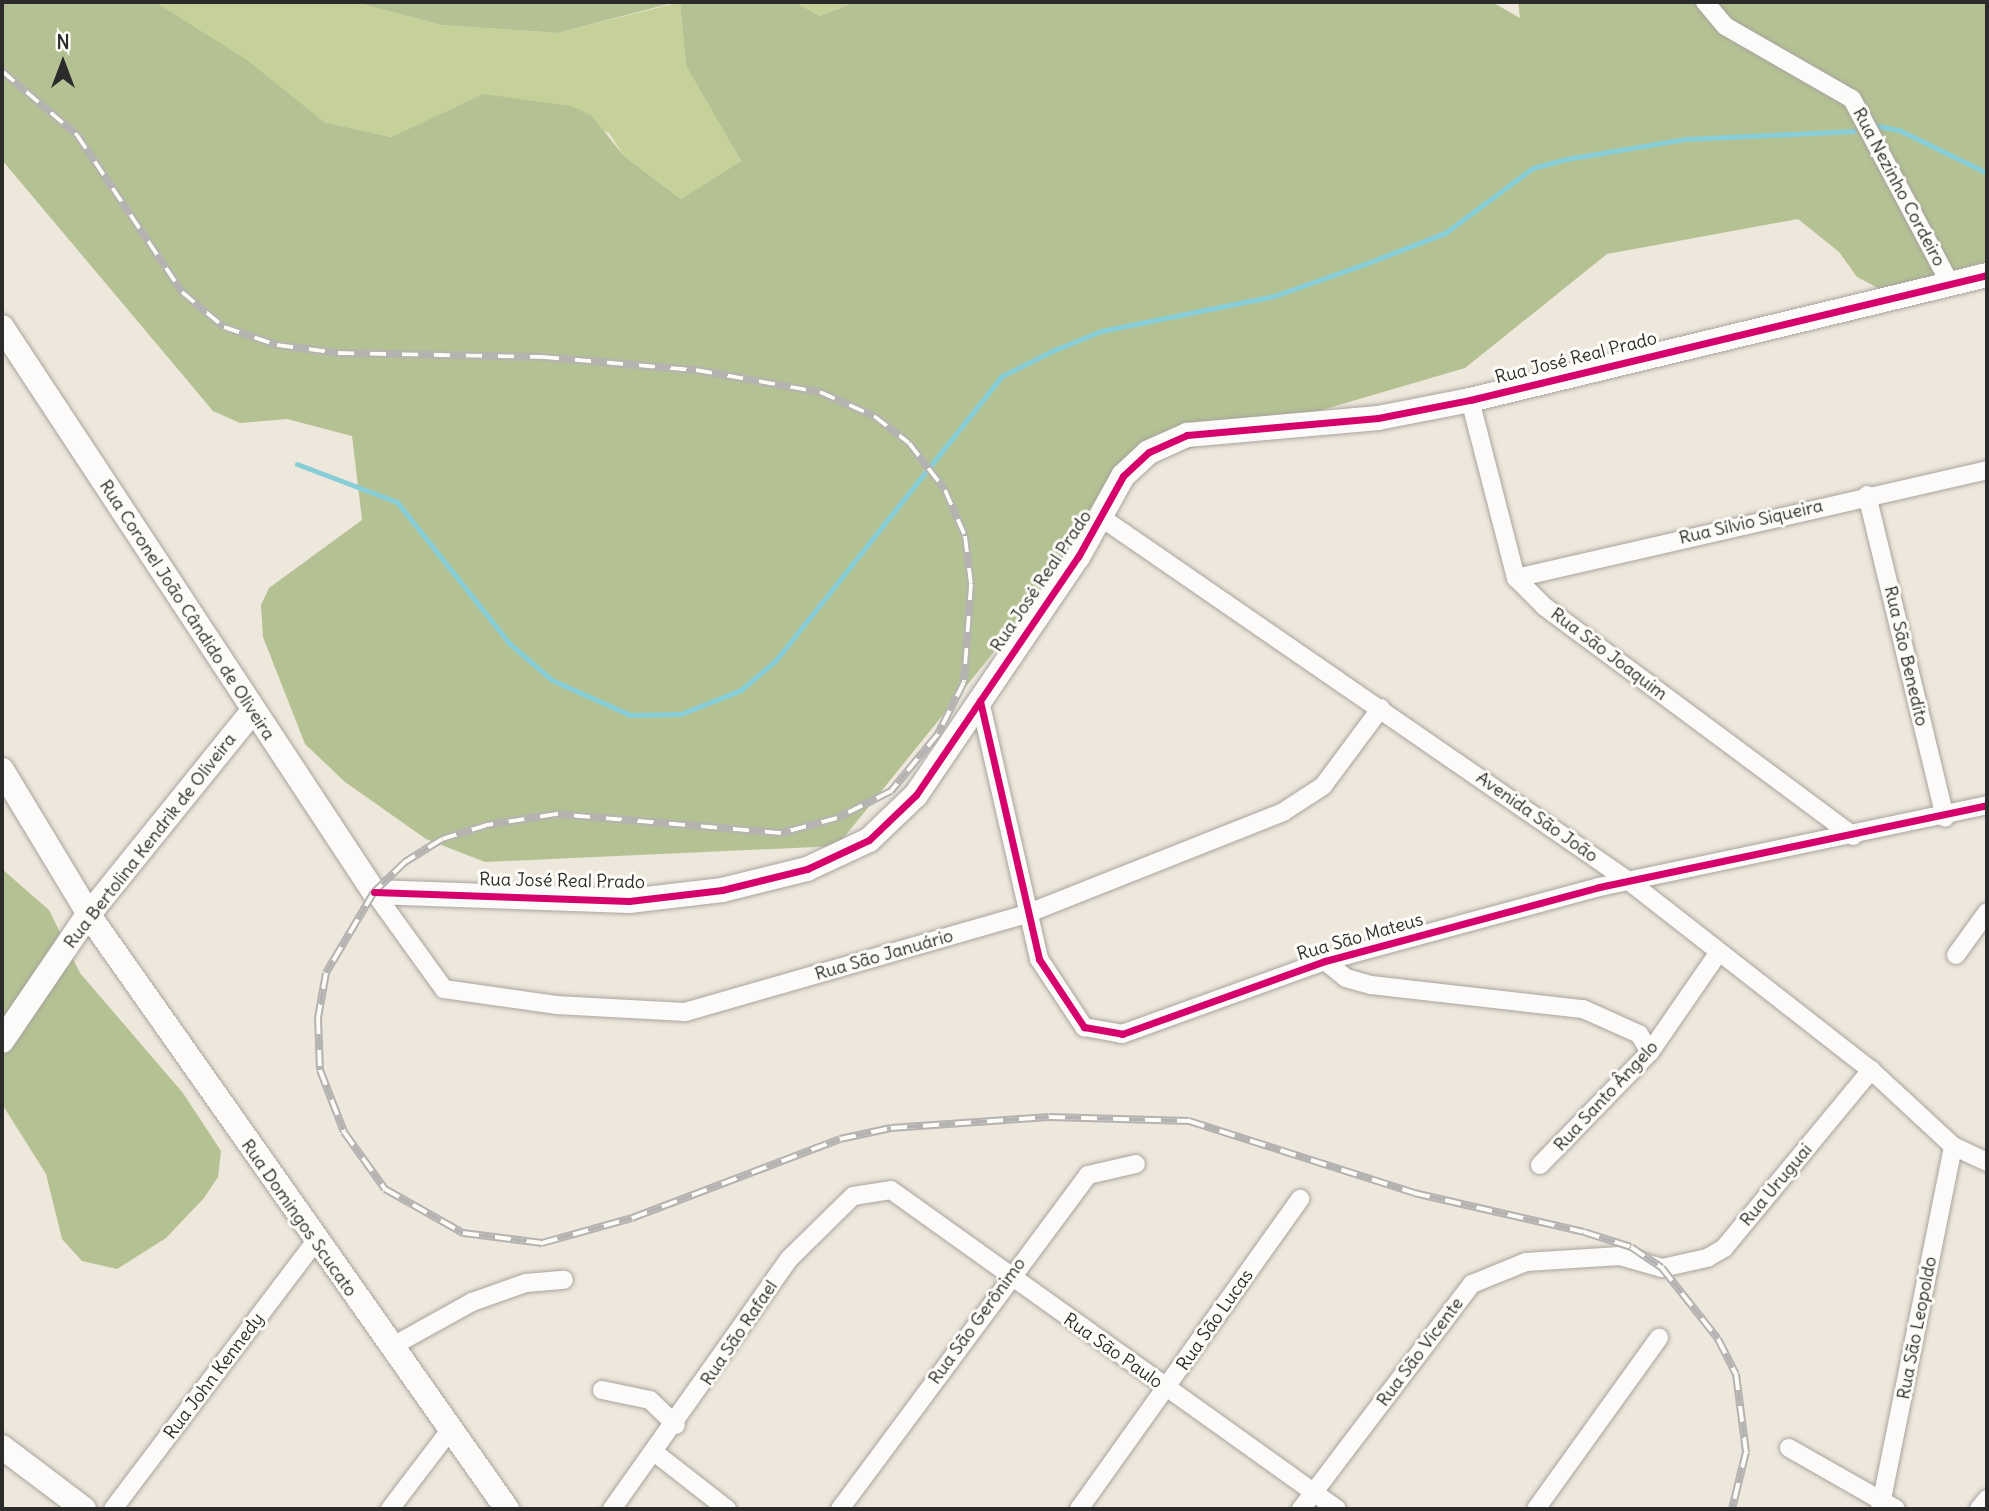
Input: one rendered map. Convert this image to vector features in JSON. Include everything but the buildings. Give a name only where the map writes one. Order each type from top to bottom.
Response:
[{"type":"street","name":"Rua Nezinho Cordeiro","points":[[1704,2],[1725,26],[1852,99],[1951,285]]},
{"type":"street","name":"Rua José Real Prado","points":[[374,892],[629,901],[722,890],[807,869],[869,840],[916,796],[1102,518],[1123,476],[1149,452],[1187,435],[1378,418],[1470,400],[1987,275]]},
{"type":"street","name":"Rua Coronel João Cândido de Oliveira","points":[[2,327],[374,892]]},
{"type":"street","points":[[1470,400],[1516,578]]},
{"type":"street","name":"Rua Sílvio Siqueira","points":[[1516,578],[1867,495],[1987,470]]},
{"type":"street","name":"Rua São Benedito","points":[[1867,495],[1945,818]]},
{"type":"street","name":"Avenida São João","points":[[1102,518],[1630,882],[1717,955],[1871,1070],[1952,1146],[1987,1162]]},
{"type":"street","name":"Rua São Joaquim","points":[[1516,578],[1545,607],[1853,836]]},
{"type":"street","name":"Rua São Mateus","points":[[980,701],[1026,914],[1039,959],[1069,1012],[1084,1027],[1122,1034],[1325,961],[1630,882],[1984,808]]},
{"type":"street","name":"Rua São Januário","points":[[374,892],[444,989],[556,1005],[685,1012],[1026,914],[1283,812],[1324,786],[1381,708]]},
{"type":"street","name":"Rua Bertolina Kendrik de Oliveira","points":[[2,1041],[90,918],[253,711]]},
{"type":"street","name":"Rua Domingos Scucato","points":[[2,769],[90,918]]},
{"type":"street","name":"Rua Domingos Scucato","points":[[2,797],[90,918],[315,1242],[508,1509]]},
{"type":"street","points":[[1956,955],[1987,912]]},
{"type":"street","name":"Rua Santo Ângelo","points":[[1540,1165],[1650,1052],[1717,955]]},
{"type":"street","points":[[1325,961],[1346,978],[1371,985],[1583,1009],[1639,1034],[1650,1052]]},
{"type":"street","name":"Rua Uruguai","points":[[1662,1268],[1724,1248],[1871,1070]]},
{"type":"street","name":"Rua São Leopoldo","points":[[1886,1506],[1952,1146]]},
{"type":"street","name":"Rua São Gerônimo","points":[[840,1509],[1008,1278],[1088,1175],[1136,1164]]},
{"type":"street","name":"Rua São Paulo","points":[[891,1190],[1008,1278],[1337,1509]]},
{"type":"street","name":"Rua São Rafael","points":[[612,1509],[676,1425],[789,1259],[853,1196],[891,1190]]},
{"type":"street","name":"Rua São Lucas","points":[[1079,1509],[1300,1199]]},
{"type":"street","name":"Rua John Kennedy","points":[[113,1509],[315,1242]]},
{"type":"street","name":"Rua São Vicente","points":[[1301,1509],[1472,1284],[1526,1262],[1590,1256],[1662,1268]]},
{"type":"street","points":[[391,1346],[472,1302],[526,1283],[564,1280]]},
{"type":"street","points":[[1536,1509],[1659,1338]]},
{"type":"street","points":[[602,1390],[650,1400],[676,1425]]},
{"type":"street","points":[[390,1509],[451,1429]]},
{"type":"street","points":[[2,1447],[84,1509]]},
{"type":"street","points":[[1789,1448],[1886,1506]]},
{"type":"street","points":[[654,1452],[727,1509]]},
{"type":"street","points":[[1979,1509],[1987,1499]]},
{"type":"green space","points":[[2,2],[155,2],[247,60],[324,122],[391,137],[483,94],[571,106],[591,115],[624,156],[681,199],[741,161],[686,66],[680,2],[795,2],[820,16],[855,2],[1492,2],[1520,18],[1518,2],[1987,2],[1987,262],[1880,289],[1857,277],[1839,252],[1798,219],[1607,254],[1465,368],[1148,461],[837,846],[485,862],[426,839],[345,782],[305,744],[263,637],[261,605],[269,588],[362,520],[352,436],[287,419],[240,423],[213,411],[2,160]]},
{"type":"green space","points":[[155,2],[355,2],[441,25],[558,33],[680,2],[686,66],[741,161],[681,199],[624,156],[609,133],[483,94],[391,137],[324,122]]},
{"type":"green space","points":[[355,2],[676,2],[558,33],[441,25]]},
{"type":"green space","points":[[795,2],[855,2],[820,16]]},
{"type":"green space","points":[[2,869],[49,910],[80,973],[183,1093],[221,1151],[218,1177],[204,1198],[166,1238],[117,1269],[82,1261],[62,1239],[46,1174],[2,1104]]},
{"type":"waterway","points":[[1873,125],[1899,130],[1987,173]]},
{"type":"waterway","points":[[297,464],[397,502],[510,644],[552,680],[630,715],[681,714],[741,690],[776,660],[1002,376],[1052,351],[1101,331],[1274,296],[1365,264],[1445,233],[1533,168],[1566,159],[1686,139],[1854,131]]},
{"type":"railway","points":[[2,71],[77,135],[182,292],[224,327],[277,345],[338,353],[543,357],[696,370],[820,392],[874,416],[909,443],[945,490],[965,536],[971,584],[964,682],[938,734],[891,791],[837,818],[781,833],[556,814],[487,825],[442,839],[405,862],[374,892],[326,973],[318,1018],[320,1070],[344,1132],[385,1189],[463,1233],[542,1243],[632,1218],[840,1139],[891,1128],[1049,1117],[1189,1121],[1414,1193],[1584,1232],[1631,1247],[1662,1268],[1718,1339],[1736,1374],[1746,1452],[1732,1509]]},
{"type":"cycle path","points":[[374,892],[629,901],[722,890],[807,869],[869,840],[916,795],[1078,557],[1123,476],[1149,452],[1187,435],[1378,418],[1470,400],[1987,275]]},
{"type":"cycle path","points":[[980,701],[1039,959],[1084,1027],[1122,1034],[1325,961],[1599,887],[1987,805]]}]
